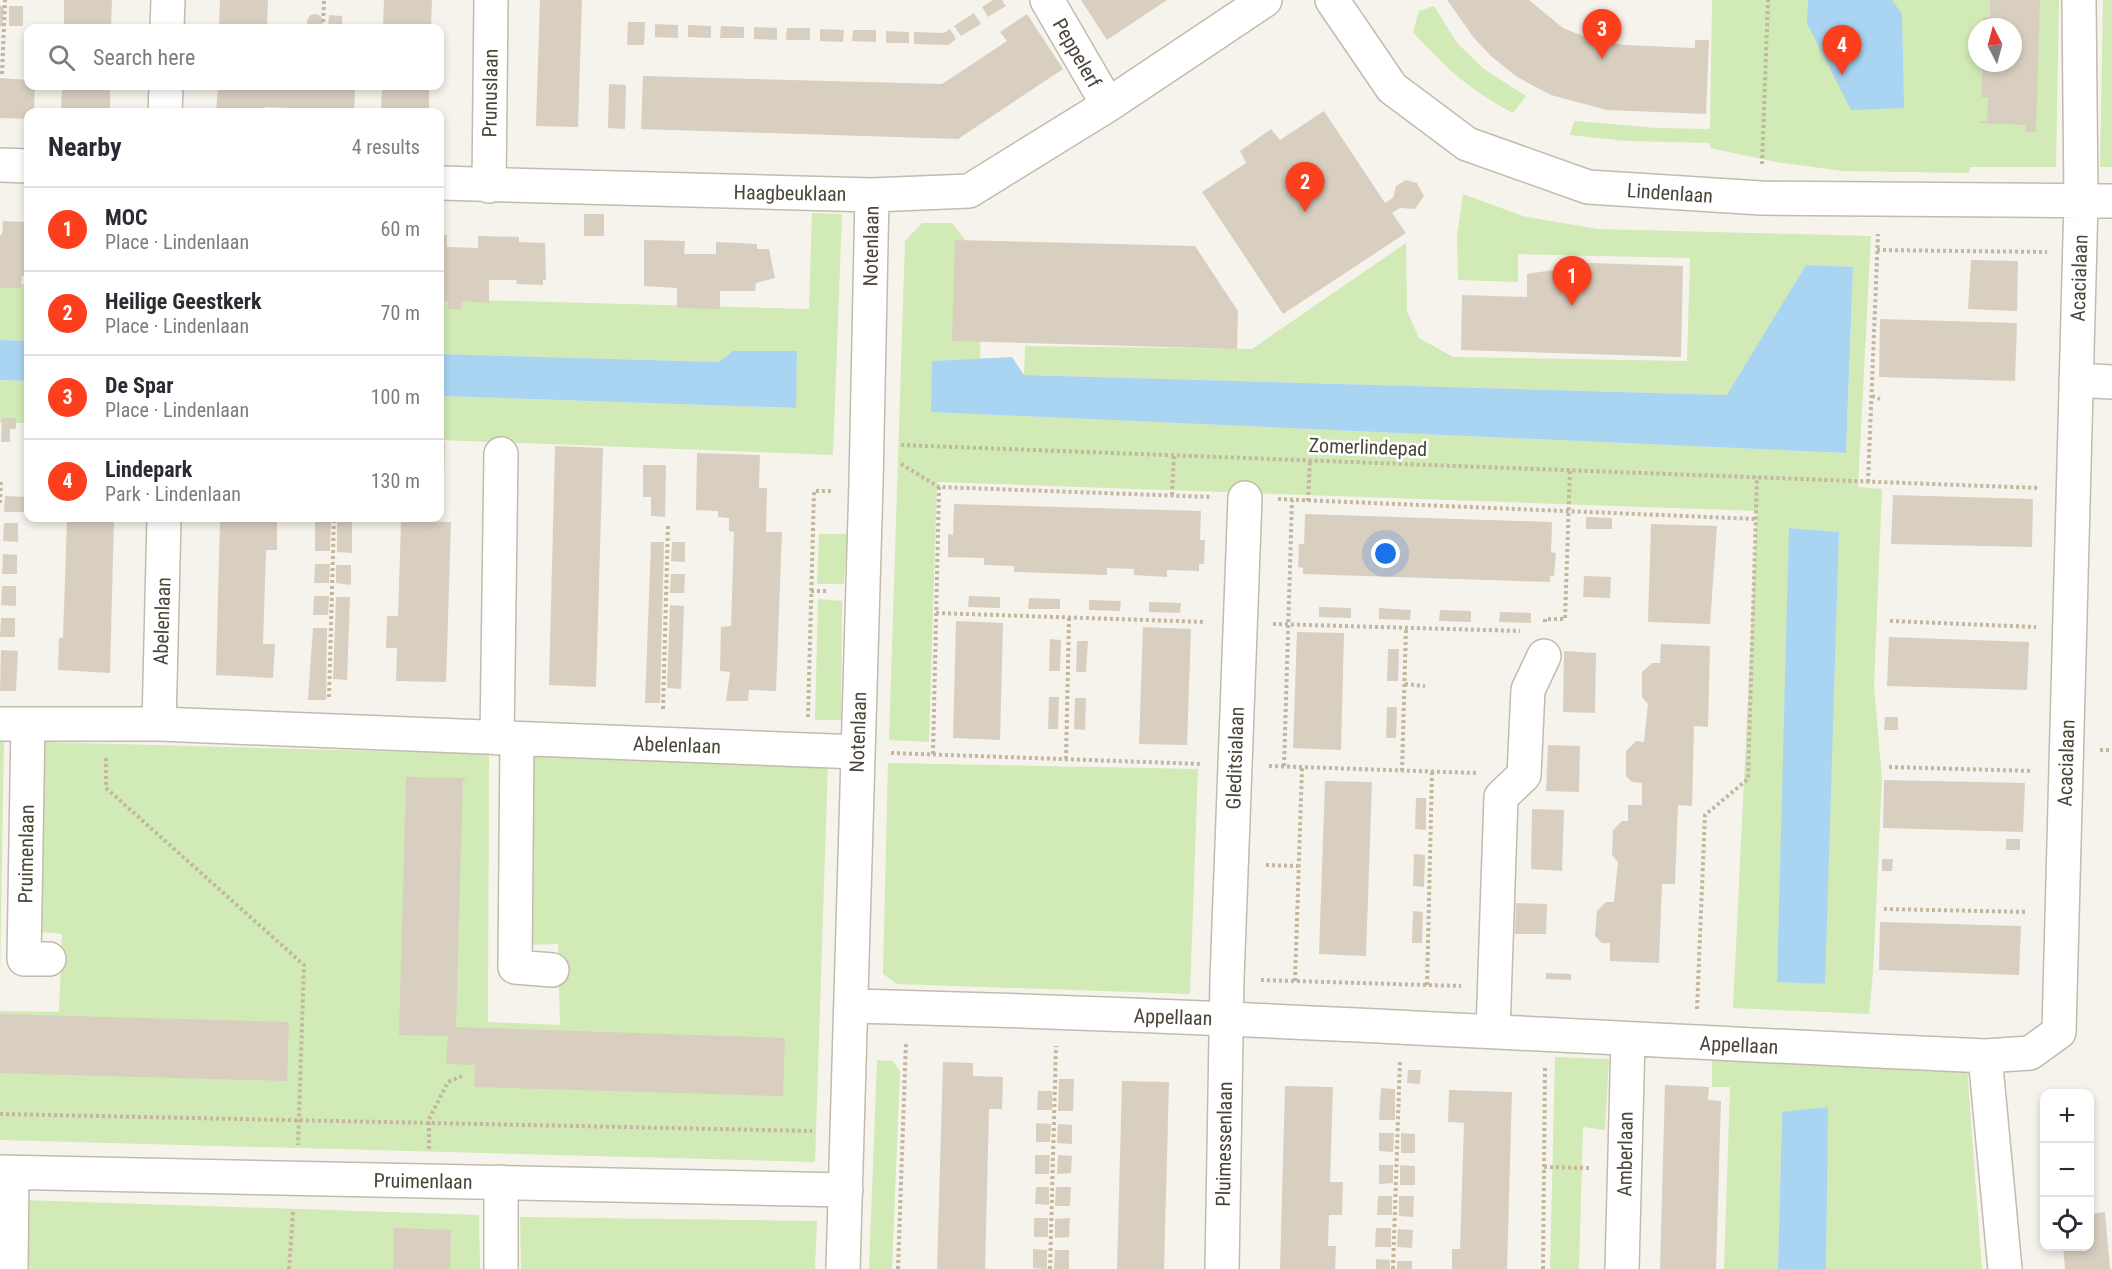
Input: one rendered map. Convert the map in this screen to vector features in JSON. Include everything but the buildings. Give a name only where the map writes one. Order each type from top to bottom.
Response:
[{"type":"street","points":[[167,24],[168,0]]},
{"type":"street","name":"Prunuslaan","points":[[489,186],[491,0]]},
{"type":"street","name":"Peppelerf","points":[[1047,0],[1108,105]]},
{"type":"street","name":"Lindenlaan","points":[[1332,0],[1392,88],[1467,144],[1588,187],[1761,198],[2096,201]]},
{"type":"street","points":[[2079,0],[2096,201]]},
{"type":"street","name":"Haagbeuklaan","points":[[444,183],[872,195],[969,191],[1108,105],[1262,1]]},
{"type":"street","points":[[165,108],[166,90]]},
{"type":"street","points":[[0,165],[24,166]]},
{"type":"street","name":"Notenlaan","points":[[843,1269],[866,492],[872,195]]},
{"type":"street","name":"Acacialaan","points":[[1985,1056],[2030,1053],[2059,1032],[2079,252],[2096,201]]},
{"type":"street","points":[[2076,380],[2112,382]]},
{"type":"street","points":[[501,454],[515,967],[552,970]]},
{"type":"street","name":"Gleditsialaan","points":[[1225,1019],[1245,498]]},
{"type":"street","name":"Abelenlaan","points":[[159,724],[165,522]]},
{"type":"street","points":[[1493,1031],[1501,798],[1524,775],[1528,690],[1544,656]]},
{"type":"street","name":"Abelenlaan","points":[[14,724],[159,724],[858,752]]},
{"type":"street","name":"Pruimenlaan","points":[[14,724],[24,958],[49,959]]},
{"type":"street","name":"Appellaan","points":[[852,1006],[1401,1026],[1761,1047],[1985,1056]]},
{"type":"street","name":"Pluimessenlaan","points":[[1222,1269],[1225,1019]]},
{"type":"street","name":"Amberlaan","points":[[1622,1269],[1628,1039]]},
{"type":"street","points":[[1985,1056],[2005,1269]]},
{"type":"street","points":[[6,1172],[11,1269]]},
{"type":"street","name":"Pruimenlaan","points":[[6,1172],[846,1190]]},
{"type":"street","points":[[501,1182],[501,1269]]},
{"type":"path","points":[[2,74],[4,0]]},
{"type":"path","points":[[323,24],[324,0]]},
{"type":"path","points":[[1761,198],[1768,0]]},
{"type":"path","points":[[1868,482],[1880,198]]},
{"type":"path","points":[[1877,250],[2079,252]]},
{"type":"path","points":[[1872,396],[1880,399]]},
{"type":"path","name":"Zomerlindepad","points":[[867,444],[2073,490]]},
{"type":"path","points":[[1172,495],[1174,454]]},
{"type":"path","points":[[1308,501],[1310,460]]},
{"type":"path","points":[[1544,656],[1545,619],[1565,619],[1570,470]]},
{"type":"path","points":[[1696,1043],[1705,815],[1748,779],[1757,477]]},
{"type":"path","points":[[0,502],[1,479]]},
{"type":"path","points":[[933,754],[939,487],[1756,519]]},
{"type":"path","points":[[807,750],[814,490],[866,492]]},
{"type":"path","points":[[1284,766],[1292,500]]},
{"type":"path","points":[[328,730],[334,522]]},
{"type":"path","points":[[662,744],[668,524]]},
{"type":"path","points":[[1065,759],[1069,617]]},
{"type":"path","points":[[1890,621],[2070,628]]},
{"type":"path","points":[[1402,771],[1406,628]]},
{"type":"path","points":[[1405,684],[1425,686]]},
{"type":"path","points":[[107,724],[106,788],[304,965],[299,1120],[289,1269]]},
{"type":"path","points":[[858,752],[1524,775]]},
{"type":"path","points":[[1889,767],[2066,772]]},
{"type":"path","points":[[1295,981],[1302,768]]},
{"type":"path","points":[[1427,985],[1432,772]]},
{"type":"path","points":[[1884,909],[2062,912]]},
{"type":"path","points":[[1227,979],[1494,987]]},
{"type":"path","points":[[898,1269],[907,1008]]},
{"type":"path","points":[[1050,1269],[1057,1012]]},
{"type":"path","points":[[1393,1269],[1401,1026]]},
{"type":"path","points":[[1543,1269],[1545,1034]]},
{"type":"path","points":[[429,1181],[430,1123],[448,1082],[462,1076]]},
{"type":"path","points":[[0,1114],[848,1132]]},
{"type":"path","points":[[1544,1167],[1624,1168]]},
{"type":"green space","points":[[1712,0],[2059,0],[2056,167],[1970,167],[1969,173],[1843,171],[1776,162],[1710,148],[1710,143],[1626,141],[1570,135],[1574,121],[1657,128],[1710,129]]},
{"type":"green space","points":[[2103,0],[2112,0],[2112,167],[2100,167]]},
{"type":"green space","points":[[1434,6],[1457,43],[1484,69],[1526,96],[1513,113],[1459,77],[1413,32],[1419,11]]},
{"type":"green space","points":[[1463,194],[1523,216],[1597,229],[1871,236],[1858,487],[1882,489],[1874,686],[1882,779],[1869,1014],[1733,1008],[1757,511],[937,482],[929,742],[889,740],[905,241],[922,223],[952,223],[982,262],[980,359],[933,361],[931,412],[1846,453],[1853,267],[1806,265],[1728,395],[1024,375],[1025,346],[1252,349],[1406,243],[1407,311],[1419,338],[1453,357],[1687,361],[1690,258],[1518,254],[1518,282],[1458,280],[1457,236]],"holes":[[[1790,528],[1839,532],[1824,984],[1777,981]]]},
{"type":"green space","points":[[812,213],[842,214],[833,455],[444,440],[444,396],[795,408],[797,352],[733,351],[719,362],[444,354],[444,299],[809,309]]},
{"type":"green space","points":[[0,284],[24,284],[24,341],[0,340]]},
{"type":"green space","points":[[0,380],[24,381],[24,423],[0,423]]},
{"type":"green space","points":[[819,534],[847,534],[844,584],[817,584]]},
{"type":"green space","points":[[818,599],[842,601],[841,720],[815,720]]},
{"type":"green space","points":[[0,739],[4,739],[0,977]]},
{"type":"green space","points":[[42,742],[489,754],[488,1022],[560,1025],[558,944],[530,945],[532,755],[828,762],[815,1162],[0,1140],[0,1011],[59,1012],[62,934],[41,932]]},
{"type":"green space","points":[[888,763],[1198,769],[1190,994],[897,984],[883,974]]},
{"type":"green space","points":[[1555,1057],[1609,1059],[1605,1130],[1583,1127],[1579,1269],[1550,1269]]},
{"type":"green space","points":[[1712,1059],[1967,1068],[1982,1269],[1826,1269],[1827,1107],[1782,1113],[1778,1269],[1724,1269],[1730,1087],[1712,1087]]},
{"type":"green space","points":[[877,1060],[893,1061],[900,1072],[892,1269],[869,1269]]},
{"type":"green space","points":[[22,1200],[479,1215],[480,1269],[23,1269]]},
{"type":"green space","points":[[520,1217],[817,1221],[815,1269],[521,1269]]},
{"type":"water","points":[[1808,0],[1892,0],[1902,14],[1904,108],[1851,110],[1807,23]]},
{"type":"water","points":[[1806,265],[1853,267],[1846,453],[931,412],[932,361],[1012,357],[1024,375],[1727,395]]},
{"type":"water","points":[[0,340],[24,341],[24,381],[0,380]]},
{"type":"water","points":[[733,351],[797,351],[796,408],[444,396],[444,354],[719,362]]},
{"type":"water","points":[[1789,528],[1839,532],[1825,984],[1777,982]]},
{"type":"water","points":[[1828,1107],[1826,1269],[1778,1269],[1782,1112]]},
{"type":"place","name":"De Spar","points":[[1602,59]]},
{"type":"place","name":"Lindepark","points":[[1842,75]]},
{"type":"place","name":"Heilige Geestkerk","points":[[1305,212]]},
{"type":"place","name":"MOC","points":[[1572,306]]}]
